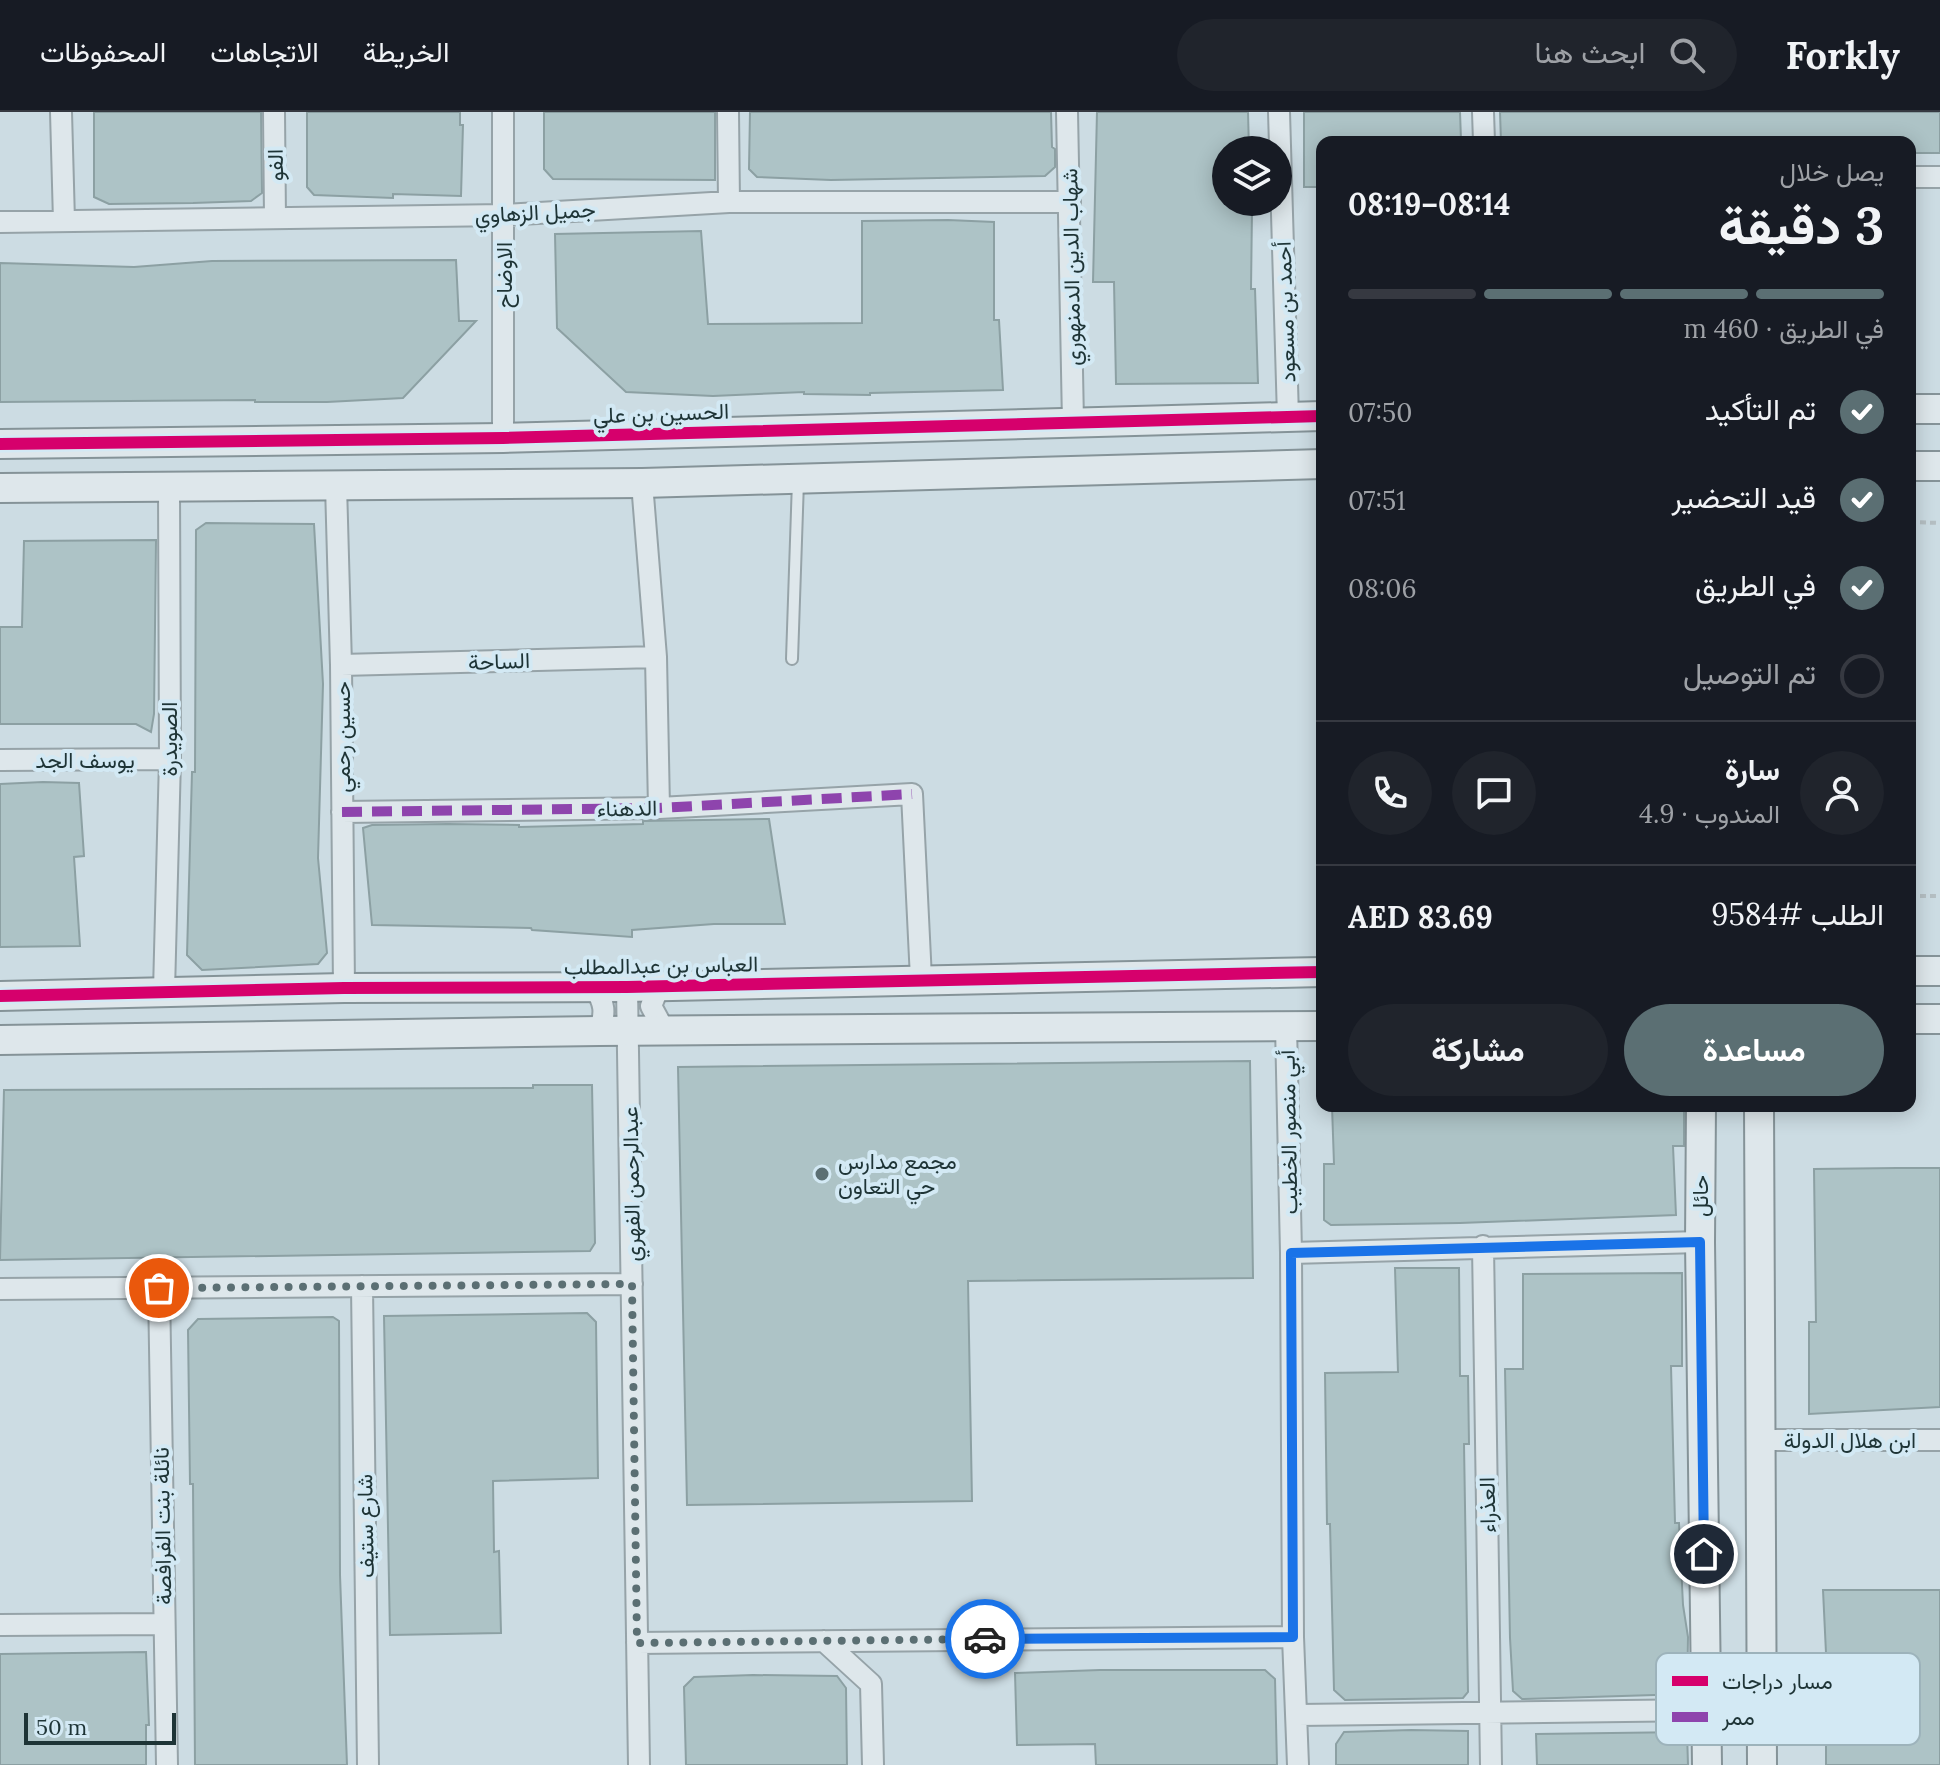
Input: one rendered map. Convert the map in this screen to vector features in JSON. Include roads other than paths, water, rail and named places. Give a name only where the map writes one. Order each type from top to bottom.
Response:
[{"type":"street","points":[[61,112],[64,221]]},
{"type":"street","name":"الفو","points":[[274,112],[275,218]]},
{"type":"street","name":"الاوضاح","points":[[503,112],[503,438]]},
{"type":"street","points":[[728,112],[729,202]]},
{"type":"street","name":"شهاب الدين الدمنهوري","points":[[1067,112],[1073,422]]},
{"type":"street","name":"أحمد بن مسعود","points":[[1279,112],[1288,417]]},
{"type":"street","points":[[1483,112],[1484,136]]},
{"type":"street","points":[[1916,177],[1940,177]]},
{"type":"street","name":"جميل الزهاوي","points":[[0,222],[504,215],[729,202],[1070,202]]},
{"type":"street","points":[[1916,409],[1940,409]]},
{"type":"street","name":"الحسين بن علي","points":[[0,444],[503,438],[1316,416]]},
{"type":"street","points":[[0,488],[642,483],[1316,464]]},
{"type":"street","points":[[1916,466],[1940,466]]},
{"type":"street","points":[[642,483],[656,657],[659,808]]},
{"type":"street","name":"حسين رحمي","points":[[336,485],[344,988]]},
{"type":"street","name":"الصويدرة","points":[[164,991],[170,759],[169,487]]},
{"type":"street","name":"الساحة","points":[[341,665],[656,657]]},
{"type":"street","name":"يوسف الجد","points":[[0,760],[170,759]]},
{"type":"street","name":"الدهناء","points":[[342,812],[659,808],[912,794],[921,979]]},
{"type":"street","points":[[1916,971],[1940,971]]},
{"type":"street","name":"العباس بن عبدالمطلب","points":[[0,996],[1316,972]]},
{"type":"street","points":[[664,1030],[651,1006],[656,994],[665,986]]},
{"type":"street","points":[[594,987],[603,1000],[605,1017],[599,1031]]},
{"type":"street","name":"عبدالرحمن الفهري","points":[[627,987],[639,1765]]},
{"type":"street","points":[[1916,1019],[1940,1019]]},
{"type":"street","name":"أبي منصور الخطيب","points":[[1286,1026],[1293,1637],[1298,1765]]},
{"type":"street","points":[[0,1040],[664,1030],[1316,1026]]},
{"type":"street","name":"حائل","points":[[1701,1112],[1705,1653]]},
{"type":"street","points":[[1759,1112],[1761,1653]]},
{"type":"street","points":[[1291,1253],[1700,1242]]},
{"type":"street","name":"العذراء","points":[[1483,1246],[1491,1765]]},
{"type":"street","points":[[0,1289],[632,1284]]},
{"type":"street","name":"شارع ستيف","points":[[362,1286],[368,1765]]},
{"type":"street","name":"نائلة بنت الفرافصة","points":[[159,1288],[167,1765]]},
{"type":"street","name":"ابن هلال الدولة","points":[[1759,1440],[1940,1440]]},
{"type":"street","points":[[0,1625],[163,1624]]},
{"type":"street","points":[[637,1643],[1293,1637]]},
{"type":"street","points":[[824,1641],[871,1684],[873,1765]]},
{"type":"street","points":[[1298,1715],[1656,1710]]},
{"type":"street","name":"حائل","points":[[1707,1745],[1707,1765]]},
{"type":"street","points":[[1762,1745],[1762,1765]]},
{"type":"lane","points":[[792,659],[798,479]]},
{"type":"place","name":"مجمع مدارس حي التعاون","points":[[822,1174]]}]
